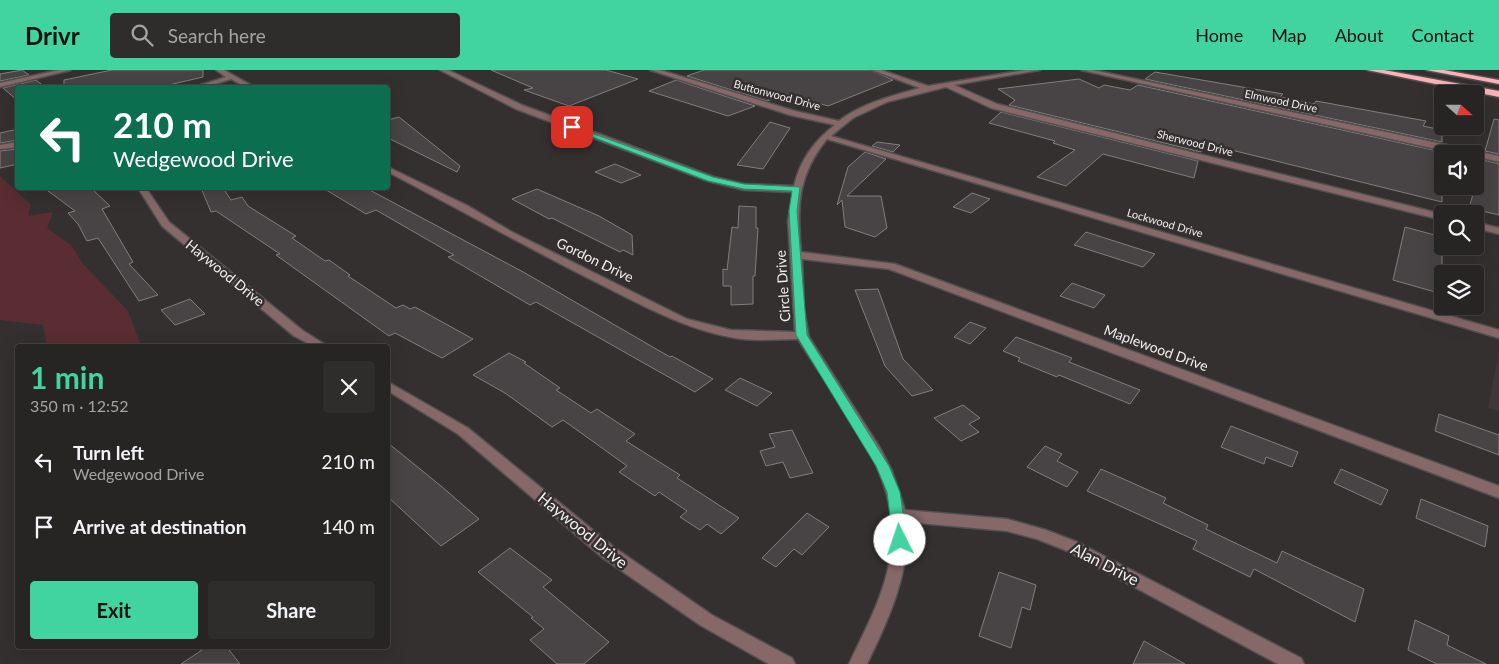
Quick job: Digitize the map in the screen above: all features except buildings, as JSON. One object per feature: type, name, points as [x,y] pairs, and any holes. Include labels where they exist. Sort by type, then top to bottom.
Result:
[{"type":"highway","points":[[1371,70],[1499,94]]},
{"type":"highway","points":[[1430,70],[1499,82]]},
{"type":"street","points":[[0,85],[68,70]]},
{"type":"street","points":[[219,70],[247,85]]},
{"type":"street","points":[[443,70],[519,107],[711,179],[744,187],[797,189]]},
{"type":"street","name":"Buttonwood Drive","points":[[653,70],[793,113],[838,123]]},
{"type":"street","points":[[875,70],[927,88]]},
{"type":"street","name":"Circle Drive","points":[[858,664],[896,571],[900,540],[898,515],[894,492],[883,466],[801,335],[793,211],[802,172],[824,136],[838,123],[875,103],[945,84],[1037,70]]},
{"type":"street","name":"Elmwood Drive","points":[[1084,70],[1434,145]]},
{"type":"street","points":[[204,85],[232,77]]},
{"type":"street","name":"Sherwood Drive","points":[[945,84],[994,106],[1434,215]]},
{"type":"street","name":"Lockwood Drive","points":[[824,136],[1499,334]]},
{"type":"street","points":[[0,148],[15,145]]},
{"type":"street","name":"Elmwood Drive","points":[[1484,156],[1499,159]]},
{"type":"street","name":"Gordon Drive","points":[[390,170],[465,208],[509,234],[683,321],[731,334],[758,336],[801,335]]},
{"type":"street","name":"Haywood Drive","points":[[143,190],[166,224],[298,333],[317,344]]},
{"type":"street","points":[[1484,227],[1499,231]]},
{"type":"street","name":"Maplewood Drive","points":[[796,255],[891,266],[1499,492]]},
{"type":"street","name":"Haywood Drive","points":[[390,387],[463,430],[609,553],[633,570],[706,620],[786,664]]},
{"type":"street","name":"Alan Drive","points":[[898,515],[1007,525],[1040,534],[1071,546],[1295,664]]},
{"type":"shaded area","points":[[0,176],[31,205],[28,216],[53,212],[47,228],[72,246],[83,264],[128,311],[140,344],[47,344],[43,325],[0,320]]},
{"type":"shaded area","points":[[1499,351],[1499,411],[1488,408]]},
{"type":"route","points":[[572,127],[727,184],[744,187],[797,189],[793,211],[801,335],[883,466],[894,492],[900,540]]}]
